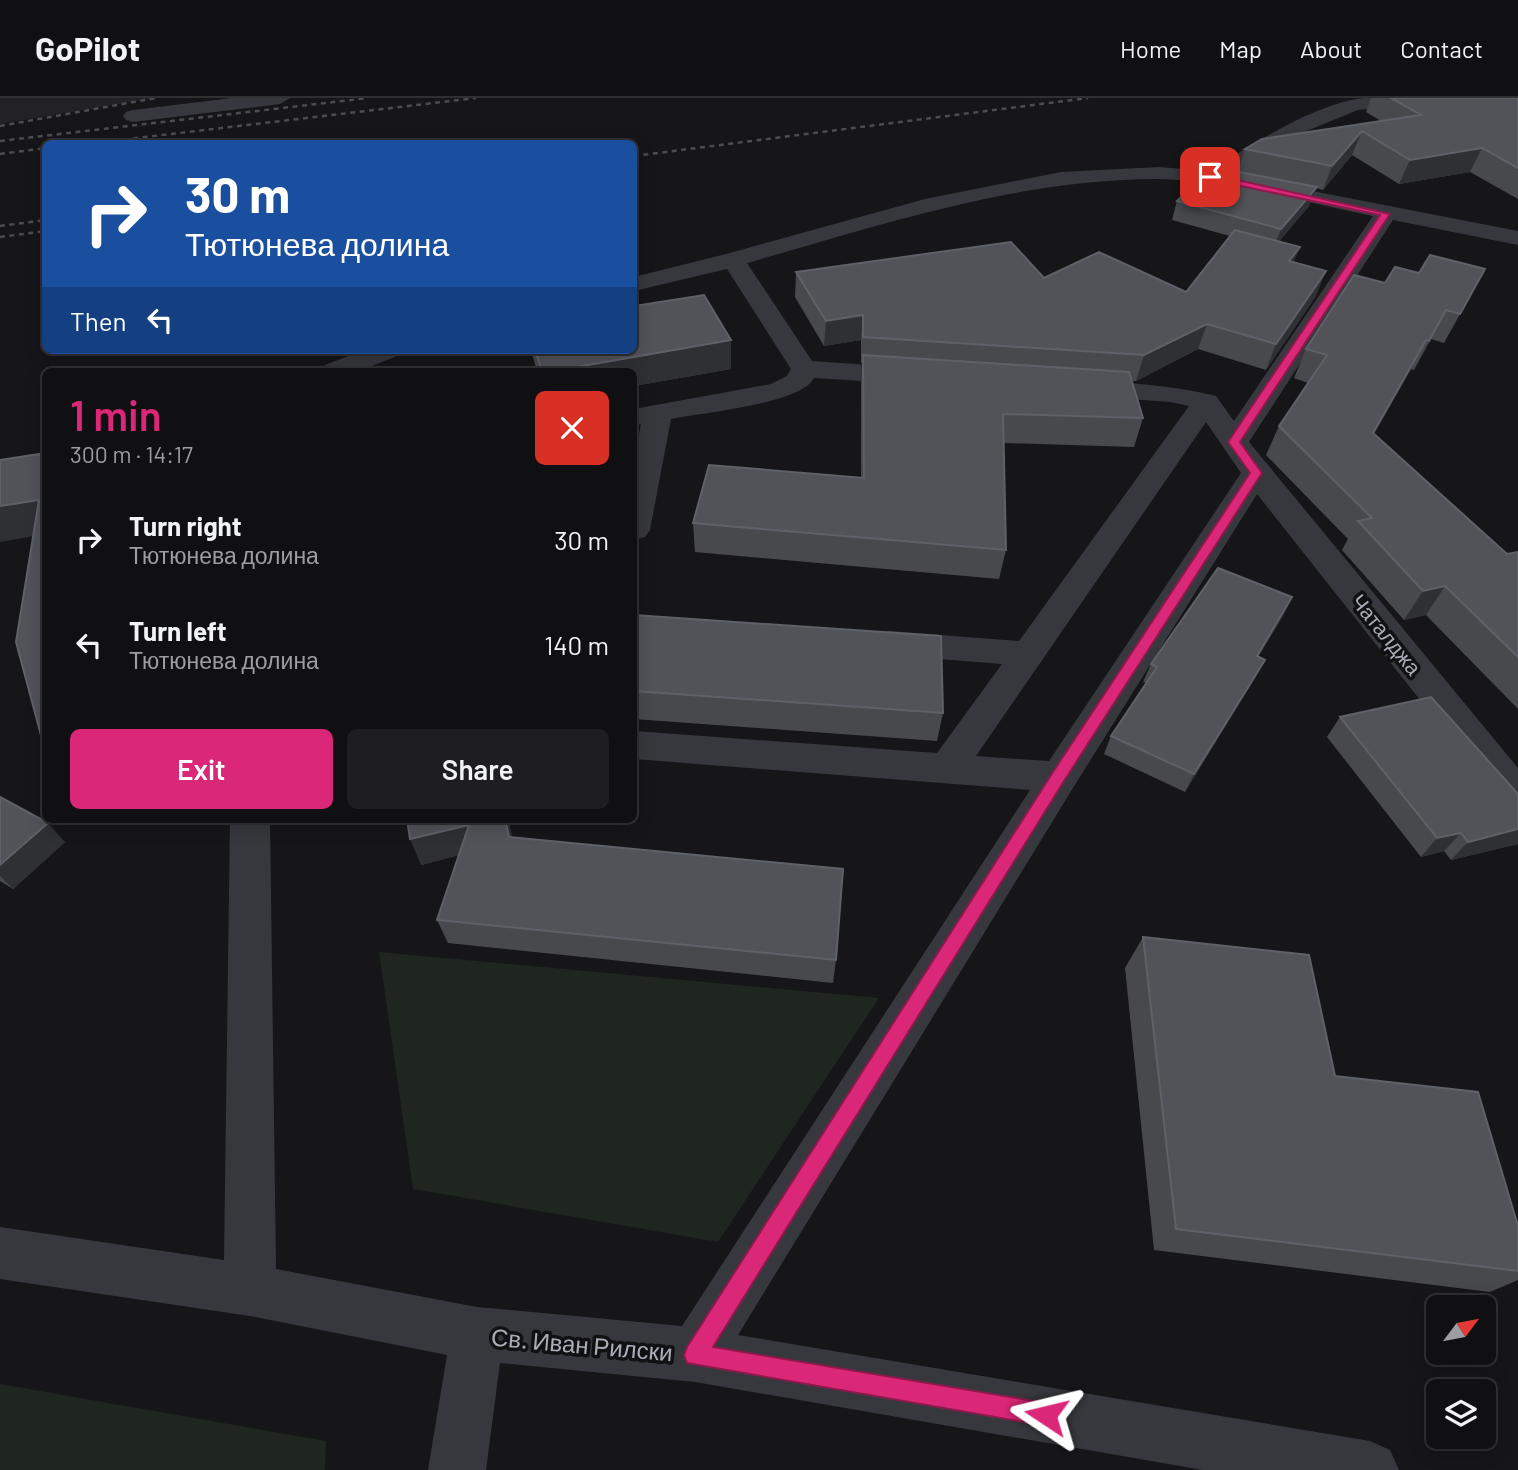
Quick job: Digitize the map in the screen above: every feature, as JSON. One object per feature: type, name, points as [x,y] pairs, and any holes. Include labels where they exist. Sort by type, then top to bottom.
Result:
[{"type":"street","points":[[133,116],[280,98]]},
{"type":"street","points":[[1210,177],[1290,131],[1354,105],[1407,98]]},
{"type":"street","points":[[637,283],[733,260],[925,206],[1061,178],[1159,173],[1210,177],[1385,214],[1518,238]]},
{"type":"street","points":[[695,1355],[1059,777],[1385,214]]},
{"type":"street","points":[[733,260],[804,369]]},
{"type":"street","points":[[342,368],[378,354]]},
{"type":"street","points":[[804,369],[940,378]]},
{"type":"street","points":[[637,501],[646,414],[779,391],[799,381],[804,369]]},
{"type":"street","points":[[946,770],[1206,402],[1171,394],[1062,386]]},
{"type":"street","name":"Чаталджа","points":[[1206,402],[1245,458],[1518,795]]},
{"type":"street","points":[[864,642],[1028,654]]},
{"type":"street","points":[[637,745],[1059,777]]},
{"type":"street","points":[[250,823],[250,1290]]},
{"type":"street","name":"Св. Иван Рилски","points":[[0,1253],[250,1290],[477,1334],[695,1355],[1370,1470]]},
{"type":"street","points":[[457,1470],[477,1334]]},
{"type":"shaded area","points":[[0,98],[155,98],[0,124]]},
{"type":"shaded area","points":[[379,952],[879,998],[718,1242],[413,1189]]},
{"type":"shaded area","points":[[0,1384],[326,1441],[325,1470],[0,1470]]},
{"type":"building","points":[[1391,98],[1518,98],[1518,168],[1482,148],[1410,160],[1362,131],[1332,166],[1245,149],[1262,139],[1421,115]]},
{"type":"building","points":[[1213,167],[1317,187],[1281,229],[1177,201]]},
{"type":"building","points":[[1235,230],[1300,247],[1289,261],[1326,271],[1276,344],[1207,324],[1144,355],[863,337],[863,315],[826,321],[796,272],[1011,242],[1044,278],[1099,252],[1186,292]]},
{"type":"building","points":[[1430,255],[1485,269],[1460,314],[1446,310],[1373,433],[1507,554],[1518,552],[1518,657],[1445,586],[1423,591],[1358,521],[1372,518],[1279,426],[1327,355],[1306,349],[1354,275],[1385,283],[1395,267],[1419,273]]},
{"type":"building","points":[[704,295],[731,340],[571,368],[541,368],[536,354],[637,354],[637,306]]},
{"type":"building","points":[[863,355],[1129,372],[1143,418],[1003,414],[1006,550],[693,523],[709,465],[864,478]]},
{"type":"building","points":[[42,454],[42,739],[16,642],[39,500],[0,506],[0,460]]},
{"type":"building","points":[[1218,568],[1292,597],[1257,656],[1265,660],[1194,774],[1111,736],[1157,667],[1151,664]]},
{"type":"building","points":[[637,615],[941,636],[943,713],[637,691]]},
{"type":"building","points":[[1431,697],[1518,794],[1518,829],[1468,842],[1461,833],[1437,838],[1340,717]]},
{"type":"building","points":[[0,797],[42,820],[42,823],[48,823],[0,865]]},
{"type":"building","points":[[408,823],[506,823],[509,837],[843,869],[836,960],[437,920],[469,825],[410,839]]},
{"type":"building","points":[[1143,937],[1309,955],[1335,1076],[1478,1092],[1518,1226],[1518,1271],[1176,1229]]},
{"type":"railway","points":[[0,126],[156,98]]},
{"type":"railway","points":[[0,141],[368,98]]},
{"type":"railway","points":[[120,140],[476,98]]},
{"type":"railway","points":[[637,156],[1088,98]]},
{"type":"railway","points":[[0,154],[42,149]]},
{"type":"railway","points":[[0,226],[42,221]]},
{"type":"railway","points":[[0,237],[42,232]]},
{"type":"route","points":[[1046,1415],[695,1355],[1059,777],[1256,473],[1234,442],[1385,214],[1210,177]]}]
